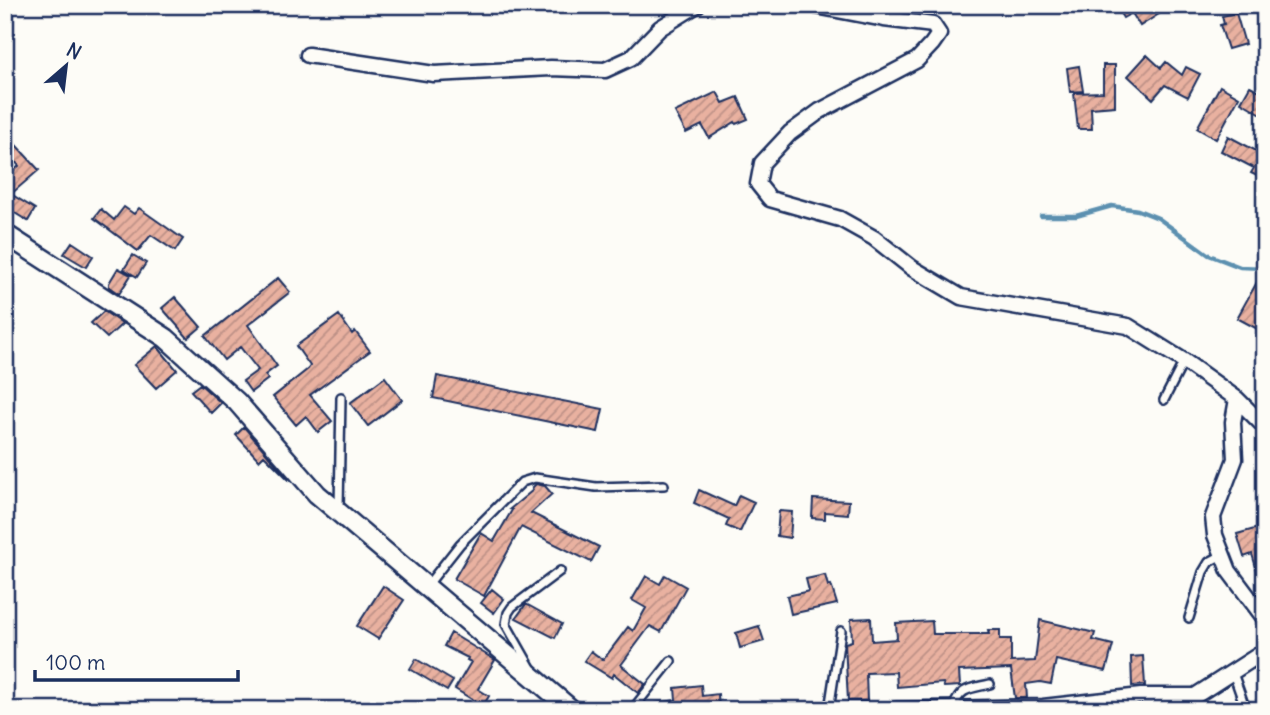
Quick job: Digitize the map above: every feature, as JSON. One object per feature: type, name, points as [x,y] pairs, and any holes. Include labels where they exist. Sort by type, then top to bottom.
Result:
[{"type":"street","points":[[308,55],[434,74],[551,68],[606,70],[631,58],[660,28],[697,5]]},
{"type":"street","points":[[811,5],[933,25],[939,34],[917,60],[820,111],[774,149],[762,163],[758,184],[771,199],[839,219],[874,238],[912,268],[961,297],[1128,327],[1184,361],[1237,399],[1265,427]]},
{"type":"street","points":[[5,234],[166,338],[237,402],[317,494],[567,708]]},
{"type":"street","points":[[1237,399],[1233,422],[1235,459],[1213,517],[1215,535],[1229,571],[1265,619]]},
{"type":"street","points":[[896,710],[1043,707],[1141,696],[1195,696],[1265,651]]},
{"type":"lane","points":[[1164,400],[1184,361]]},
{"type":"lane","points":[[339,513],[341,397]]},
{"type":"lane","points":[[426,587],[460,544],[522,481],[535,478],[596,487],[664,485]]},
{"type":"lane","points":[[1189,618],[1203,572],[1209,562],[1223,555]]},
{"type":"lane","points":[[537,680],[506,624],[508,614],[512,607],[559,571]]},
{"type":"lane","points":[[829,710],[841,631]]},
{"type":"lane","points":[[632,710],[671,661]]},
{"type":"lane","points":[[1233,673],[1246,710]]},
{"type":"lane","points":[[953,708],[959,694],[990,684]]},
{"type":"building","points":[[1115,5],[1157,5],[1162,12],[1140,26],[1132,13],[1123,18]]},
{"type":"building","points":[[1236,13],[1245,44],[1228,49],[1220,25],[1224,24],[1222,16]]},
{"type":"building","points":[[1147,55],[1161,68],[1166,62],[1182,75],[1186,67],[1200,74],[1188,97],[1165,85],[1153,99],[1128,76]]},
{"type":"building","points":[[1103,65],[1115,65],[1115,106],[1091,108],[1092,129],[1078,129],[1074,93],[1103,92]]},
{"type":"building","points":[[1079,66],[1083,91],[1070,92],[1067,68]]},
{"type":"building","points":[[1220,86],[1239,97],[1216,139],[1197,128]]},
{"type":"building","points":[[1250,86],[1262,92],[1261,95],[1265,97],[1265,116],[1241,102]]},
{"type":"building","points":[[717,92],[723,103],[738,97],[748,119],[736,124],[735,122],[709,138],[702,125],[686,133],[675,112]]},
{"type":"building","points":[[5,133],[39,170],[11,194],[35,209],[28,221],[5,207],[5,178],[19,166],[5,149]]},
{"type":"building","points":[[1228,136],[1262,154],[1265,149],[1265,180],[1251,173],[1254,168],[1221,151]]},
{"type":"building","points":[[124,207],[134,214],[139,208],[183,239],[175,251],[151,235],[138,251],[94,218],[101,209],[114,220]]},
{"type":"building","points":[[72,242],[93,256],[86,267],[64,254]]},
{"type":"building","points":[[133,255],[146,263],[137,277],[124,269]]},
{"type":"building","points":[[118,268],[131,275],[119,294],[109,287]]},
{"type":"building","points":[[278,278],[290,292],[248,325],[277,366],[265,375],[268,379],[251,392],[243,381],[258,370],[240,347],[224,360],[205,336]]},
{"type":"building","points":[[1257,282],[1265,286],[1265,297],[1259,307],[1265,310],[1265,333],[1237,318]]},
{"type":"building","points":[[175,297],[201,327],[188,338],[162,308]]},
{"type":"building","points":[[104,311],[122,324],[107,338],[91,323]]},
{"type":"building","points":[[339,315],[352,334],[355,331],[370,351],[310,395],[332,421],[318,432],[306,416],[296,425],[273,397],[310,366],[296,346]]},
{"type":"building","points":[[157,346],[177,370],[156,388],[134,365]]},
{"type":"building","points":[[437,376],[603,409],[598,432],[433,398]]},
{"type":"building","points":[[385,377],[402,400],[368,426],[350,403]]},
{"type":"building","points":[[200,384],[221,403],[211,413],[191,391]]},
{"type":"building","points":[[244,427],[288,479],[264,455],[259,460],[236,435]]},
{"type":"building","points":[[536,484],[545,486],[552,494],[531,513],[599,547],[591,562],[521,527],[484,596],[454,579],[481,533],[494,541],[512,510],[510,509],[533,490]]},
{"type":"building","points":[[699,490],[734,506],[739,495],[754,502],[740,532],[726,526],[729,519],[694,503]]},
{"type":"building","points":[[813,499],[849,501],[848,514],[825,512],[825,519],[812,518]]},
{"type":"building","points":[[779,511],[792,512],[790,538],[777,536]]},
{"type":"building","points":[[1265,526],[1265,586],[1262,587],[1252,554],[1244,557],[1237,534]]},
{"type":"building","points":[[665,575],[686,587],[661,632],[650,626],[621,665],[645,684],[638,693],[614,674],[612,678],[584,661],[591,651],[603,660],[628,627],[633,631],[646,608],[632,600],[646,576],[660,584]]},
{"type":"building","points":[[825,575],[837,604],[791,614],[787,596],[809,591],[806,579]]},
{"type":"building","points":[[383,586],[404,600],[378,639],[357,626]]},
{"type":"building","points":[[492,589],[504,599],[494,613],[481,603]]},
{"type":"building","points":[[526,604],[562,624],[555,638],[516,618]]},
{"type":"building","points":[[871,618],[872,641],[897,639],[896,623],[932,621],[933,634],[989,634],[988,630],[1000,630],[1000,639],[1011,639],[1011,662],[1035,661],[1040,620],[1095,633],[1093,640],[1113,645],[1106,671],[1056,660],[1051,684],[1026,684],[1027,698],[1015,698],[1011,669],[959,671],[960,686],[944,687],[943,683],[897,687],[896,672],[866,673],[867,701],[848,701],[845,643],[852,641],[851,619]]},
{"type":"building","points":[[759,626],[764,641],[740,648],[736,633]]},
{"type":"building","points":[[451,633],[495,660],[478,689],[489,696],[483,706],[455,689],[471,662],[444,646]]},
{"type":"building","points":[[1143,656],[1145,685],[1132,686],[1131,657]]},
{"type":"building","points":[[416,659],[453,681],[447,691],[410,669]]},
{"type":"building","points":[[701,685],[702,696],[718,694],[719,710],[656,710],[656,703],[676,700],[675,688]]},
{"type":"waterway","points":[[1041,216],[1076,216],[1112,206],[1138,210],[1158,218],[1209,255],[1240,267],[1265,268]]}]
